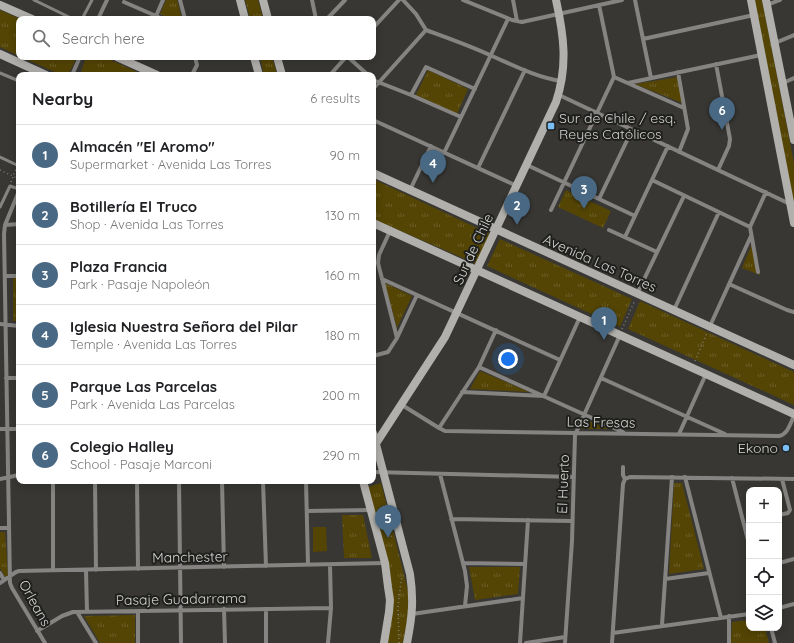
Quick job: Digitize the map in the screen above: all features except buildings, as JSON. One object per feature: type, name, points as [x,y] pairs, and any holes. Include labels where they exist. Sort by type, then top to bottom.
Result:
[{"type":"street","points":[[99,16],[107,0]]},
{"type":"street","points":[[124,2],[156,16],[163,0]]},
{"type":"street","points":[[180,0],[184,16]]},
{"type":"street","points":[[240,0],[243,16]]},
{"type":"street","points":[[263,0],[267,16]]},
{"type":"street","points":[[312,0],[315,16]]},
{"type":"street","points":[[330,16],[344,0]]},
{"type":"street","points":[[376,25],[399,0]]},
{"type":"street","points":[[403,0],[416,14],[426,30],[545,78],[562,81]]},
{"type":"street","points":[[463,0],[508,19],[517,21],[527,21],[622,0]]},
{"type":"street","points":[[513,0],[517,21]]},
{"type":"street","name":"Sur de Chile","points":[[376,443],[439,348],[478,270],[553,110],[564,70],[564,46],[556,0]]},
{"type":"street","points":[[635,0],[651,78]]},
{"type":"street","points":[[751,0],[794,223]]},
{"type":"street","points":[[780,0],[767,2],[794,140]]},
{"type":"street","points":[[0,4],[26,16]]},
{"type":"street","points":[[551,210],[614,76],[599,5]]},
{"type":"street","points":[[643,39],[754,15]]},
{"type":"street","points":[[444,153],[508,19]]},
{"type":"street","points":[[376,86],[426,30]]},
{"type":"street","points":[[775,43],[794,35]]},
{"type":"street","points":[[0,54],[39,72]]},
{"type":"street","points":[[628,83],[762,55]]},
{"type":"street","points":[[73,72],[79,60]]},
{"type":"street","points":[[124,60],[150,72]]},
{"type":"street","points":[[194,72],[197,65],[196,60]]},
{"type":"street","points":[[255,60],[258,72]]},
{"type":"street","points":[[279,60],[281,72]]},
{"type":"street","points":[[333,72],[344,60]]},
{"type":"street","points":[[350,60],[364,72]]},
{"type":"street","points":[[716,64],[730,139],[729,146],[718,170]]},
{"type":"street","points":[[411,94],[426,67],[474,89]]},
{"type":"street","points":[[478,168],[525,70]]},
{"type":"street","points":[[678,72],[688,131],[679,152]]},
{"type":"street","points":[[614,76],[684,108]]},
{"type":"street","points":[[783,83],[794,78]]},
{"type":"street","points":[[376,81],[411,94],[461,117]]},
{"type":"street","points":[[558,95],[790,204]]},
{"type":"street","points":[[376,121],[517,186]]},
{"type":"street","points":[[599,199],[632,130]]},
{"type":"street","points":[[410,190],[431,146]]},
{"type":"street","points":[[625,237],[668,146]]},
{"type":"street","points":[[527,166],[635,216]]},
{"type":"street","name":"Avenida Las Torres","points":[[376,174],[794,365]]},
{"type":"street","points":[[652,180],[750,226]]},
{"type":"street","points":[[758,272],[750,226],[766,192]]},
{"type":"street","points":[[637,294],[684,196]]},
{"type":"street","name":"Orleans","points":[[16,198],[5,225],[4,234],[10,583],[45,643]]},
{"type":"street","points":[[674,310],[719,212]]},
{"type":"street","points":[[5,225],[16,224]]},
{"type":"street","points":[[376,224],[794,415]]},
{"type":"street","points":[[390,230],[378,259],[397,338]]},
{"type":"street","points":[[609,230],[657,252]]},
{"type":"street","points":[[710,326],[751,236]]},
{"type":"street","points":[[4,276],[16,276]]},
{"type":"street","points":[[382,279],[560,360]]},
{"type":"street","points":[[730,284],[794,312]]},
{"type":"street","points":[[376,355],[388,352],[397,338],[417,294]]},
{"type":"street","points":[[544,396],[580,317]]},
{"type":"street","points":[[0,324],[16,326]]},
{"type":"street","points":[[439,428],[479,367],[496,330]]},
{"type":"street","name":"El Huerto","points":[[565,643],[576,432],[620,335]]},
{"type":"street","points":[[479,367],[625,433]]},
{"type":"street","points":[[679,434],[706,374]]},
{"type":"street","points":[[6,378],[16,378]]},
{"type":"street","points":[[600,378],[727,435]]},
{"type":"street","points":[[462,392],[544,396]]},
{"type":"street","name":"Las Fresas","points":[[402,405],[445,431],[781,436],[786,433],[794,415]]},
{"type":"street","points":[[0,429],[16,429]]},
{"type":"street","points":[[376,452],[410,574],[413,591],[412,614],[407,643]]},
{"type":"street","points":[[612,643],[614,633],[623,484],[625,479],[623,467]]},
{"type":"street","points":[[376,472],[574,477]]},
{"type":"street","points":[[440,474],[463,563],[466,586],[465,606]]},
{"type":"street","points":[[0,479],[16,476]]},
{"type":"street","points":[[625,479],[628,477],[794,479]]},
{"type":"street","points":[[662,625],[672,477]]},
{"type":"street","points":[[685,477],[721,618]]},
{"type":"street","points":[[732,478],[746,532]]},
{"type":"street","points":[[782,479],[790,510],[788,513],[782,514]]},
{"type":"street","points":[[53,484],[54,570]]},
{"type":"street","points":[[95,484],[96,570]]},
{"type":"street","points":[[137,484],[138,569]]},
{"type":"street","points":[[179,484],[181,643]]},
{"type":"street","points":[[222,484],[224,567]]},
{"type":"street","points":[[263,484],[266,566]]},
{"type":"street","points":[[306,484],[308,565]]},
{"type":"street","points":[[364,484],[385,563],[390,600],[384,643]]},
{"type":"street","points":[[307,510],[370,510]]},
{"type":"street","points":[[451,519],[572,521]]},
{"type":"street","points":[[520,643],[528,520]]},
{"type":"street","points":[[0,528],[9,528]]},
{"type":"street","points":[[783,562],[794,559]]},
{"type":"street","name":"Manchester","points":[[0,583],[19,571],[385,563]]},
{"type":"street","points":[[463,563],[525,564]]},
{"type":"street","points":[[328,643],[331,608],[330,565]]},
{"type":"street","points":[[86,570],[86,612]]},
{"type":"street","points":[[0,573],[4,580]]},
{"type":"street","points":[[665,579],[709,573]]},
{"type":"street","points":[[412,614],[523,598]]},
{"type":"street","points":[[782,607],[794,604]]},
{"type":"street","name":"Pasaje Guadarrama","points":[[37,631],[66,614],[77,612],[331,608]]},
{"type":"street","points":[[224,609],[225,643]]},
{"type":"street","points":[[266,609],[266,643]]},
{"type":"street","points":[[138,611],[138,643]]},
{"type":"street","points":[[77,612],[96,643]]},
{"type":"street","points":[[614,633],[746,614]]},
{"type":"street","points":[[729,616],[729,643]]},
{"type":"street","points":[[772,631],[775,643]]},
{"type":"street","points":[[526,643],[565,637]]},
{"type":"lane","points":[[34,0],[67,16]]},
{"type":"lane","points":[[84,16],[92,0]]},
{"type":"lane","points":[[0,72],[16,80]]},
{"type":"lane","points":[[0,157],[16,164]]},
{"type":"lane","points":[[0,207],[10,186],[16,189]]},
{"type":"path","points":[[0,170],[14,176]]},
{"type":"path","points":[[10,186],[16,172]]},
{"type":"path","points":[[620,335],[637,294]]},
{"type":"path","points":[[692,368],[710,326]]},
{"type":"path","points":[[384,504],[386,524],[392,538]]},
{"type":"path","points":[[398,643],[398,606],[402,572]]},
{"type":"green space","points":[[166,0],[177,0],[181,16],[164,16],[160,14]]},
{"type":"green space","points":[[245,0],[258,0],[262,16],[249,16]]},
{"type":"green space","points":[[754,0],[762,0],[794,163],[794,207]]},
{"type":"green space","points":[[0,10],[16,17],[16,55],[0,47]]},
{"type":"green space","points":[[28,60],[76,60],[70,72],[55,72]]},
{"type":"green space","points":[[85,60],[111,60],[137,72],[81,72]]},
{"type":"green space","points":[[261,60],[273,60],[276,72],[263,72]]},
{"type":"green space","points":[[428,70],[468,89],[457,114],[416,95]]},
{"type":"green space","points":[[678,77],[682,103],[635,84]]},
{"type":"green space","points":[[376,180],[490,234],[477,264],[376,220]]},
{"type":"green space","points":[[566,190],[611,211],[603,228],[558,207]]},
{"type":"green space","points":[[500,239],[632,299],[620,327],[487,266]]},
{"type":"green space","points":[[754,239],[760,275],[742,268]]},
{"type":"green space","points":[[13,278],[16,278],[16,321],[13,321]]},
{"type":"green space","points":[[385,283],[412,296],[397,328]]},
{"type":"green space","points":[[640,301],[794,372],[794,405],[628,329]]},
{"type":"green space","points":[[480,371],[529,392],[470,389]]},
{"type":"green space","points":[[585,420],[610,429],[581,429]]},
{"type":"green space","points":[[381,483],[409,595],[408,618],[403,643],[387,643],[393,611],[368,487]]},
{"type":"green space","points":[[674,483],[682,483],[704,569],[669,574]]},
{"type":"green space","points":[[342,515],[363,515],[372,558],[344,558]]},
{"type":"green space","points":[[313,527],[326,527],[327,551],[313,552]]},
{"type":"green space","points":[[0,532],[5,532],[8,576],[5,577],[0,568]]},
{"type":"green space","points":[[469,567],[520,567],[518,594],[475,600]]},
{"type":"green space","points":[[135,615],[135,643],[100,643],[84,616]]},
{"type":"green space","points":[[746,620],[746,631],[766,631],[769,643],[731,643],[732,622]]},
{"type":"place","name":"Sur de Chile / esq. Reyes Católicos","points":[[551,126]]},
{"type":"place","name":"Colegio Halley","points":[[722,130]]},
{"type":"place","name":"Iglesia Nuestra Señora del Pilar","points":[[433,183]]},
{"type":"place","name":"Plaza Francia","points":[[584,209]]},
{"type":"place","name":"Botillería El Truco","points":[[517,225]]},
{"type":"place","name":"Almacén \"El Aromo\"","points":[[604,340]]},
{"type":"place","name":"Ekono","points":[[786,448]]},
{"type":"place","name":"Parque Las Parcelas","points":[[388,538]]}]
